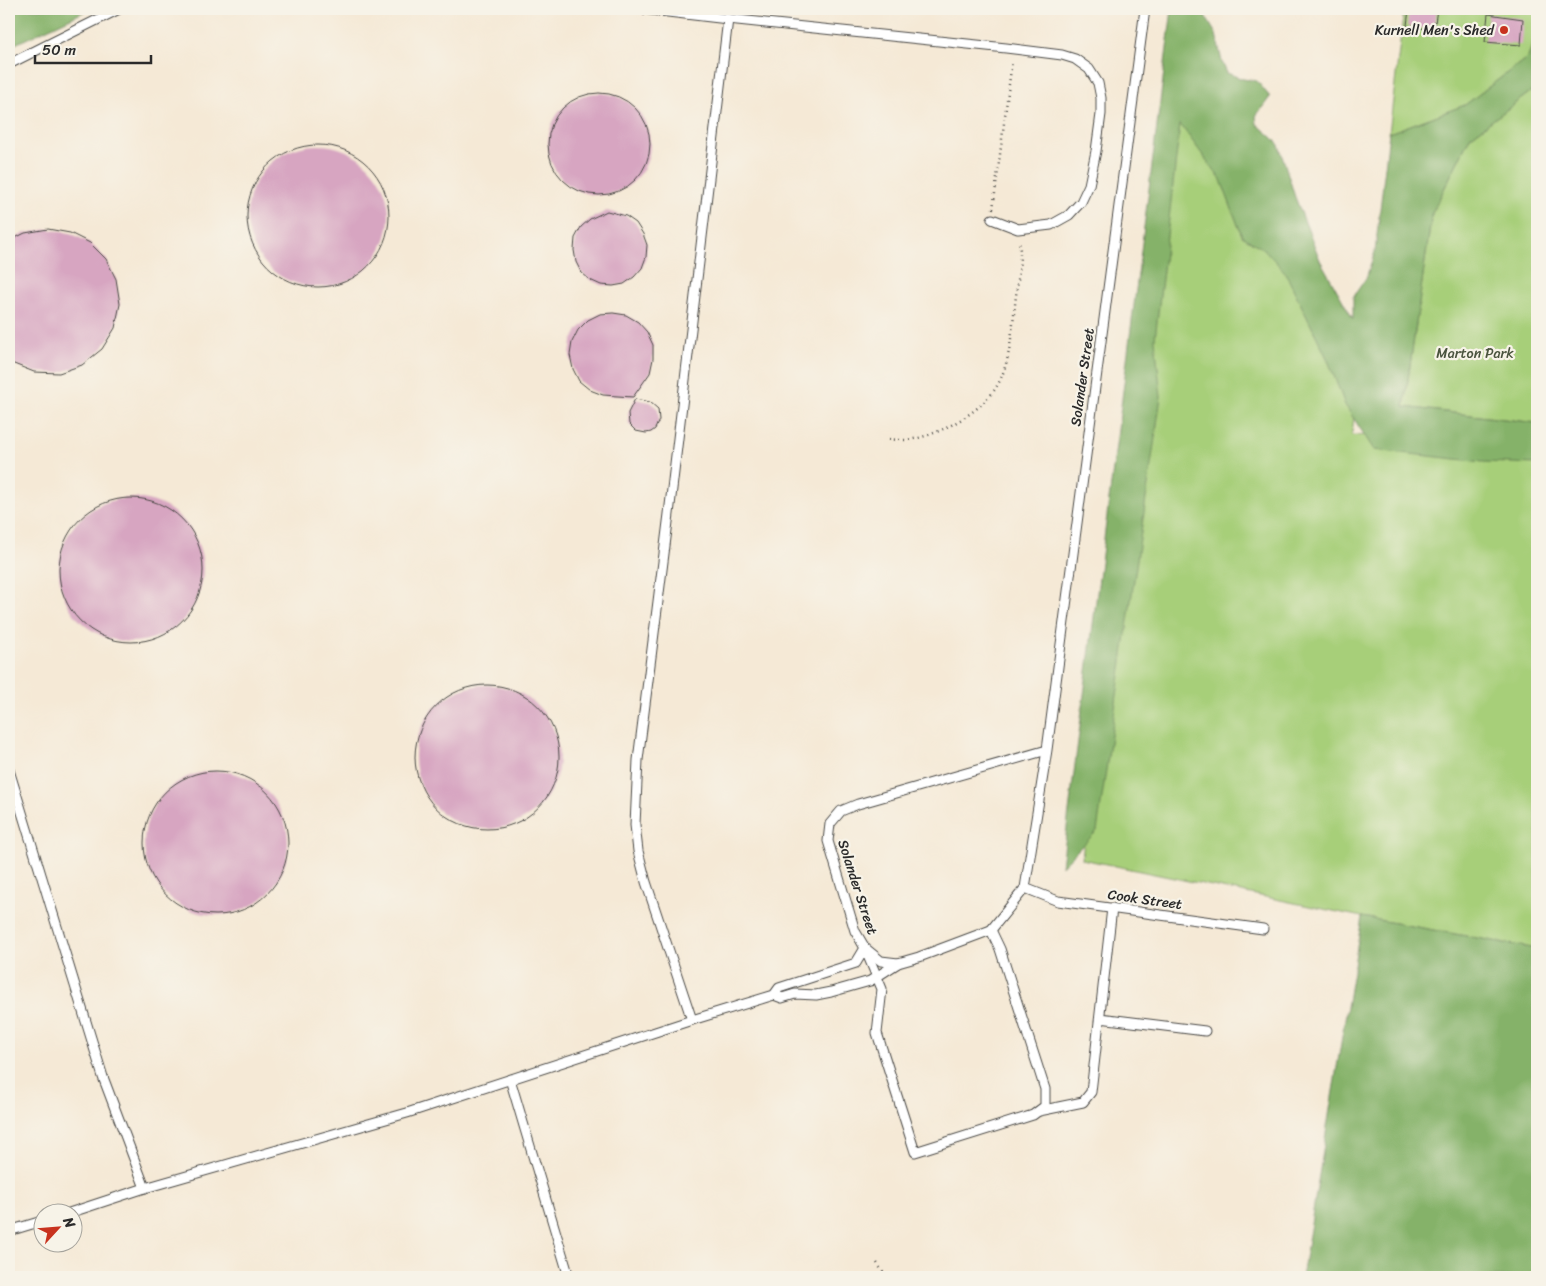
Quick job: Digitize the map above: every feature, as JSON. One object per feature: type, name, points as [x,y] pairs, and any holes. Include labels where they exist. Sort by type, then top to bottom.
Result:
[{"type":"lane","points":[[9,64],[119,9]]},
{"type":"lane","points":[[642,9],[1006,48],[1062,55],[1076,59],[1089,69],[1098,83],[1101,98],[1101,114],[1096,151],[1089,185],[1081,202],[1069,215],[1051,225],[1018,229],[992,220]]},
{"type":"lane","name":"Solander Street","points":[[992,930],[1025,888],[1047,750],[1145,9]]},
{"type":"lane","points":[[692,1020],[646,882],[638,852],[635,825],[636,791],[638,760],[728,19]]},
{"type":"lane","name":"Solander Street","points":[[898,963],[881,961],[864,948],[855,931],[828,841],[830,824],[841,811],[858,804],[1047,750]]},
{"type":"lane","points":[[9,770],[103,1077],[145,1188]]},
{"type":"lane","name":"Cook Street","points":[[1025,888],[1058,901],[1263,929]]},
{"type":"lane","points":[[1039,1111],[1083,1102],[1091,1092],[1112,908]]},
{"type":"lane","points":[[774,994],[782,998],[794,994],[816,995],[870,981],[877,976],[898,963],[992,930],[1012,983],[1045,1090],[1045,1106],[1033,1115],[915,1152],[877,1033],[882,989],[877,976],[864,948]]},
{"type":"lane","points":[[82,1209],[145,1188],[407,1113],[774,994],[779,988],[856,964],[864,948]]},
{"type":"lane","points":[[1100,1018],[1205,1031]]},
{"type":"lane","points":[[510,1079],[569,1277]]},
{"type":"lane","points":[[9,1232],[32,1224]]},
{"type":"path","points":[[992,220],[1012,58],[1006,48]]},
{"type":"path","points":[[889,440],[908,440],[926,436],[953,424],[973,412],[998,386],[1006,367],[1013,326],[1021,252],[1018,229]]},
{"type":"path","points":[[877,1263],[886,1277]]},
{"type":"green space","points":[[9,9],[90,9],[9,47]]},
{"type":"green space","points":[[1172,9],[1208,9],[1204,14],[1216,34],[1222,62],[1227,73],[1243,79],[1257,81],[1270,97],[1256,116],[1257,124],[1279,145],[1295,197],[1320,260],[1353,319],[1353,297],[1366,278],[1375,252],[1389,133],[1465,105],[1528,57],[1537,32],[1537,87],[1470,137],[1432,213],[1404,407],[1537,423],[1537,464],[1483,462],[1374,450],[1345,405],[1328,360],[1285,272],[1265,250],[1242,236],[1221,180],[1180,124],[1155,339],[1161,397],[1097,831],[1062,866]]},
{"type":"green space","points":[[1404,9],[1537,9],[1537,32],[1528,57],[1465,105],[1389,133]]},
{"type":"green space","points":[[1170,45],[1361,351],[1352,435],[1537,442],[1537,949],[1362,917],[1082,859]]},
{"type":"green space","name":"Marton Park","points":[[1537,87],[1537,423],[1404,407],[1432,213],[1470,137]]},
{"type":"green space","points":[[1362,917],[1537,949],[1537,1277],[1302,1277]]},
{"type":"building","points":[[1409,9],[1437,9],[1434,30],[1407,26]]},
{"type":"building","name":"Kurnell Men's Shed","points":[[1488,14],[1523,19],[1521,45],[1485,42]]},
{"type":"building","points":[[599,93],[618,97],[635,108],[646,125],[650,144],[646,163],[635,180],[618,191],[599,195],[580,191],[563,180],[552,163],[548,144],[552,125],[563,108],[580,97]]},
{"type":"building","points":[[318,145],[332,146],[345,150],[358,157],[368,166],[377,176],[384,189],[388,202],[388,230],[384,243],[377,256],[368,266],[358,275],[345,282],[332,286],[318,287],[304,286],[291,282],[278,275],[268,266],[259,256],[252,243],[248,230],[247,216],[248,202],[252,189],[259,176],[268,166],[278,157],[291,150],[304,146]]},
{"type":"building","points":[[607,211],[626,216],[636,223],[647,245],[646,257],[642,268],[624,284],[613,286],[601,285],[590,280],[581,272],[576,262],[574,250],[575,238],[581,227],[590,219]]},
{"type":"building","points":[[48,229],[70,233],[90,243],[106,259],[116,279],[120,304],[115,328],[102,349],[82,365],[59,373],[34,372],[9,362],[9,241],[25,233]]},
{"type":"building","points":[[600,314],[626,315],[638,322],[647,332],[653,345],[650,373],[633,397],[603,395],[590,390],[579,381],[573,369],[570,355],[572,342],[578,330],[588,320]]},
{"type":"building","points":[[635,399],[650,402],[658,409],[659,420],[655,429],[651,432],[636,431],[629,424],[628,413]]},
{"type":"building","points":[[131,498],[159,503],[182,519],[198,542],[203,570],[198,598],[182,621],[159,637],[131,642],[103,637],[80,621],[64,598],[59,570],[64,542],[80,519],[103,503]]},
{"type":"building","points":[[487,685],[501,686],[515,691],[527,697],[538,706],[547,717],[553,729],[558,743],[558,771],[553,785],[547,797],[538,808],[527,817],[515,823],[501,828],[487,829],[473,828],[459,823],[447,817],[436,808],[427,797],[421,785],[416,771],[415,757],[416,743],[421,729],[427,717],[436,706],[447,697],[459,691],[473,686]]},
{"type":"building","points":[[216,771],[243,777],[256,783],[267,792],[276,803],[282,816],[288,843],[282,870],[276,883],[267,894],[256,903],[243,909],[216,915],[189,909],[176,903],[165,894],[156,883],[150,870],[144,843],[150,816],[156,803],[165,792],[176,783],[189,777]]},
{"type":"place","name":"Kurnell Men's Shed","points":[[1504,30]]}]
